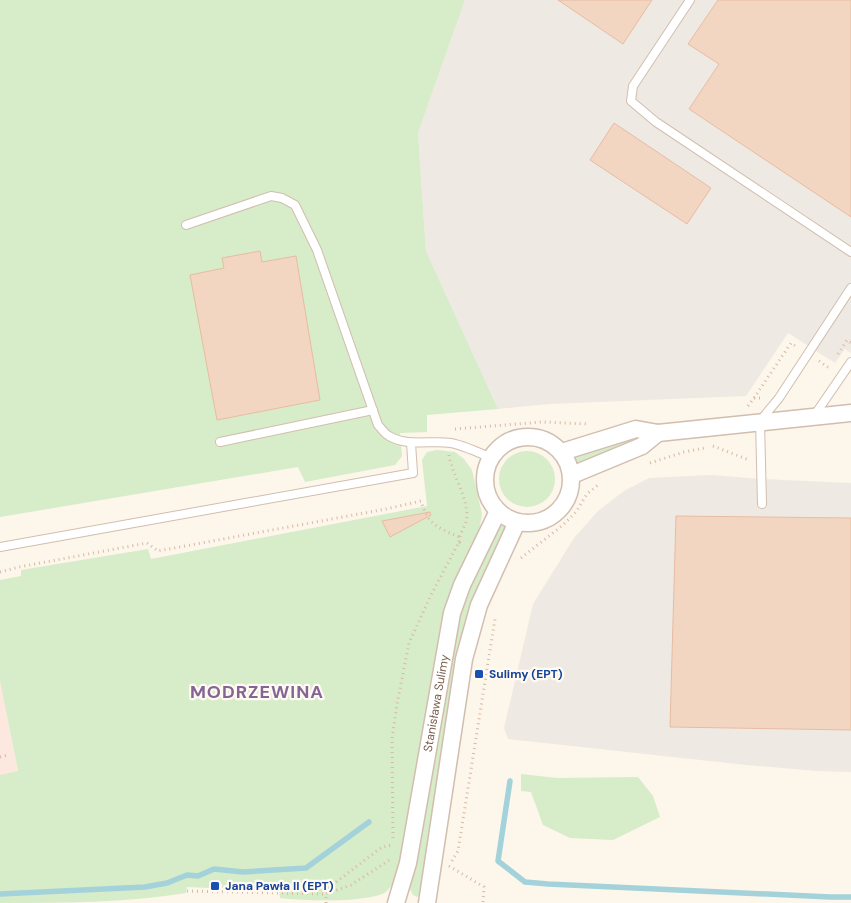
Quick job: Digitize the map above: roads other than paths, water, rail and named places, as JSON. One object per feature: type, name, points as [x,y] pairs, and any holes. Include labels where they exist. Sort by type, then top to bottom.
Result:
[{"type":"street","points":[[562,452],[636,429],[658,433],[760,421],[851,414]]},
{"type":"street","points":[[572,475],[642,446],[658,433]]},
{"type":"street","points":[[533,437],[548,442],[562,452],[572,475],[571,489],[566,502],[557,513],[545,521],[531,524],[517,522],[507,518],[498,511],[489,500],[485,486],[486,472],[491,458],[502,446],[517,438],[533,437]]},
{"type":"street","name":"Stanisława Sulimy","points":[[396,903],[408,863],[452,613],[462,584],[498,511]]},
{"type":"street","name":"Stanisława Sulimy","points":[[427,903],[464,658],[479,605],[517,522]]},
{"type":"lane","points":[[690,0],[633,86],[631,101],[656,122],[851,252]]},
{"type":"lane","points":[[186,225],[271,196],[282,198],[295,205],[317,250],[378,425],[388,436],[411,443],[450,443],[469,448],[491,458]]},
{"type":"lane","points":[[762,504],[760,421],[780,398],[851,288]]},
{"type":"lane","points":[[813,418],[851,362]]},
{"type":"lane","points":[[220,442],[373,410]]},
{"type":"lane","points":[[0,547],[413,473],[411,443]]},
{"type":"waterway","points":[[510,781],[498,861],[525,882],[851,897]]},
{"type":"waterway","points":[[0,894],[145,887],[167,883],[187,875],[198,876],[214,869],[243,872],[306,868],[369,822]]},
{"type":"place","name":"Sulimy (EPT)","points":[[479,674]]},
{"type":"place","name":"Jana Pawła II (EPT)","points":[[215,886]]},
{"type":"district","name":"MODRZEWINA","points":[[257,692]]}]
